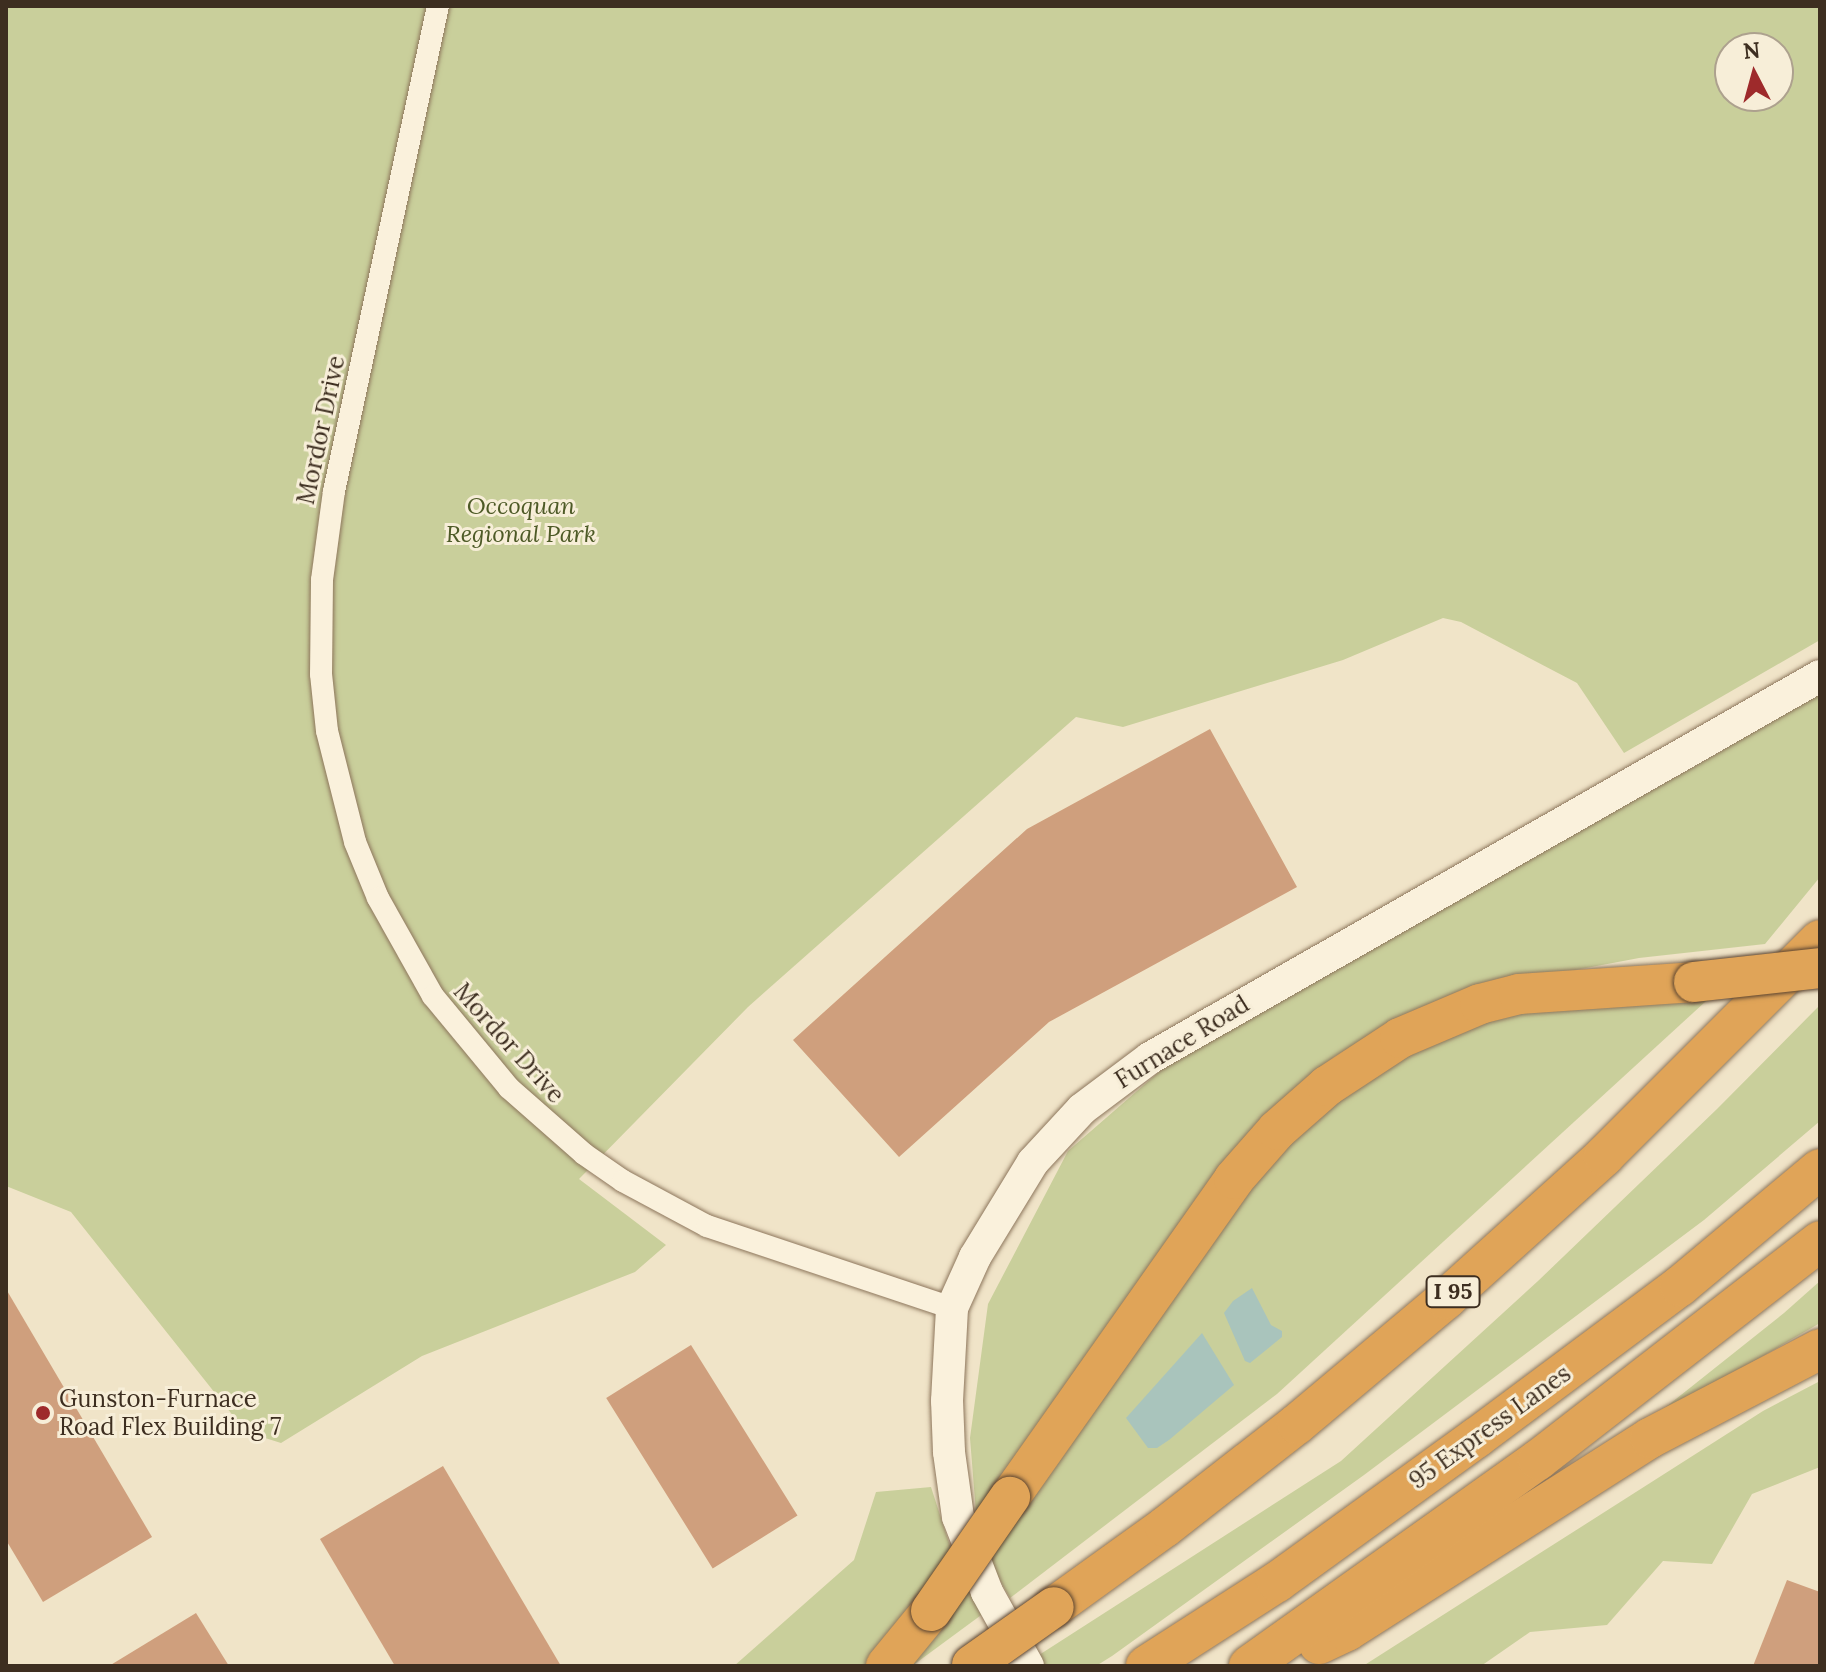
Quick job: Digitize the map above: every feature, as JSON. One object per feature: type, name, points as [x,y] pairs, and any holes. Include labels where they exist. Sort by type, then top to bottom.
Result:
[{"type":"highway","name":"I 95","points":[[971,1665],[1165,1527],[1297,1424],[1446,1299],[1626,1134],[1820,940]]},
{"type":"highway","points":[[886,1666],[931,1611],[1234,1179],[1277,1130],[1327,1086],[1400,1038],[1480,1004],[1519,994],[1694,982],[1820,968]]},
{"type":"highway","name":"95 Express Lanes","points":[[1146,1666],[1277,1582],[1476,1438],[1680,1286],[1820,1169]]},
{"type":"highway","points":[[1249,1666],[1538,1460],[1820,1241]]},
{"type":"highway","points":[[1272,1666],[1347,1631],[1650,1438],[1820,1349]]},
{"type":"main road","name":"Furnace Road","points":[[1028,1666],[987,1592],[958,1517],[948,1443],[952,1308],[975,1257],[1026,1172],[1057,1134],[1109,1087],[1208,1024],[1820,676]]},
{"type":"street","name":"Mordor Drive","points":[[438,6],[334,491],[324,555],[321,674],[327,731],[355,842],[378,898],[433,996],[509,1088],[584,1154],[623,1181],[707,1226],[952,1308]]},
{"type":"green space","name":"Occoquan Regional Park","points":[[6,6],[1820,6],[1820,640],[1624,753],[1577,683],[1461,622],[1443,618],[1343,660],[1123,727],[1076,717],[748,1007],[579,1179],[666,1245],[635,1272],[422,1356],[281,1443],[246,1432],[71,1212],[6,1186]]},
{"type":"green space","points":[[1820,687],[1820,877],[1765,944],[1639,958],[1485,987],[1399,1018],[1334,1057],[1248,1133],[976,1513],[970,1438],[988,1304],[1068,1151],[1175,1058],[1720,752]]},
{"type":"green space","points":[[1717,991],[1277,1394],[1010,1598],[989,1561],[1224,1223],[1281,1152],[1335,1103],[1397,1057],[1493,1016]]},
{"type":"green space","points":[[1820,1005],[1820,1121],[1704,1220],[1364,1475],[1112,1656],[1096,1666],[1043,1666],[1039,1655],[1341,1461],[1538,1281]]},
{"type":"green space","points":[[1820,1281],[1820,1323],[1642,1426],[1784,1313]]},
{"type":"green space","points":[[1820,1381],[1820,1467],[1752,1494],[1712,1564],[1663,1561],[1607,1625],[1530,1632],[1481,1666],[1363,1666],[1763,1411]]},
{"type":"green space","points":[[931,1487],[952,1552],[880,1653],[866,1666],[734,1666],[854,1560],[876,1492]]},
{"type":"green space","points":[[966,1587],[984,1613],[912,1666]]},
{"type":"water","points":[[1252,1288],[1271,1325],[1282,1331],[1282,1337],[1250,1363],[1245,1361],[1224,1313],[1233,1301]]},
{"type":"water","points":[[1202,1333],[1234,1385],[1169,1440],[1157,1448],[1148,1448],[1126,1418]]},
{"type":"building","points":[[1210,729],[1297,887],[1049,1022],[899,1157],[793,1040],[1027,829]]},
{"type":"building","name":"Gunston-Furnace Road Flex Building 7","points":[[6,1289],[152,1537],[43,1602],[6,1540]]},
{"type":"building","points":[[691,1345],[798,1515],[713,1568],[606,1398]]},
{"type":"building","points":[[443,1466],[561,1666],[395,1666],[320,1539]]},
{"type":"building","points":[[1787,1580],[1820,1592],[1820,1666],[1753,1666]]},
{"type":"building","points":[[196,1613],[229,1666],[109,1666]]},
{"type":"place","name":"Gunston-Furnace Road Flex Building 7","points":[[43,1413]]}]
